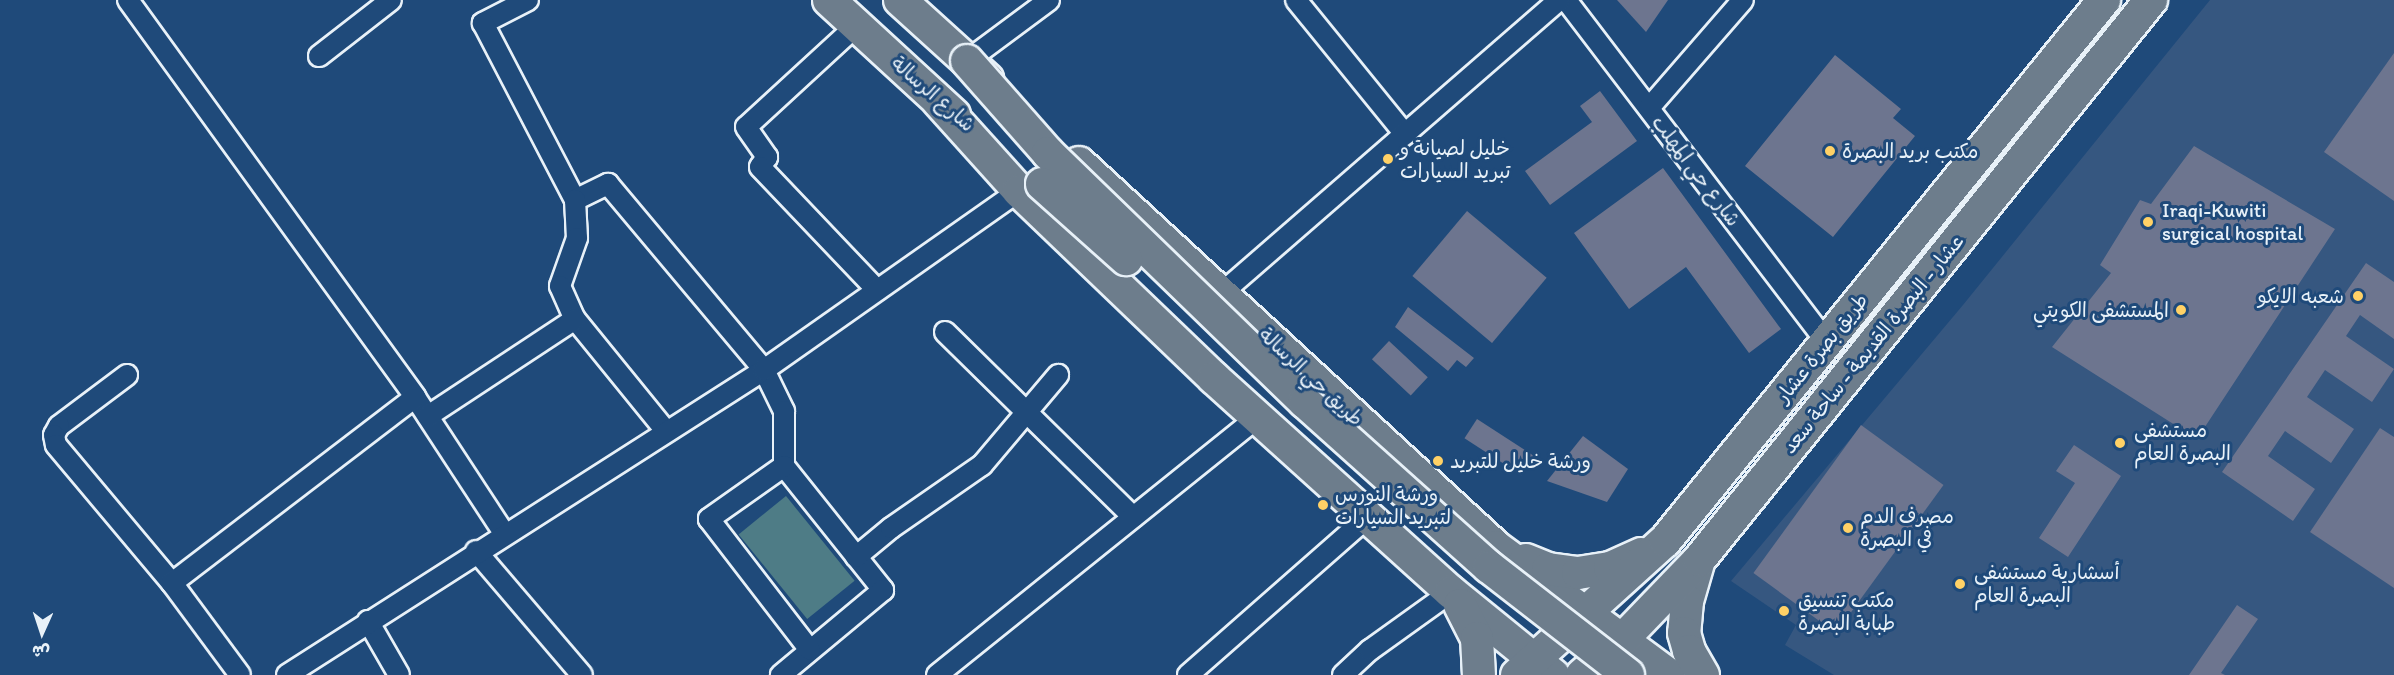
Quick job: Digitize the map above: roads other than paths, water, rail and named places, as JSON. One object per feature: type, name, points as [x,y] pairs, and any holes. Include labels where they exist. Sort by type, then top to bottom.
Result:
[{"type":"main road","name":"شارع الرسالة","points":[[829,0],[1030,187]]},
{"type":"main road","name":"طريق حي الرسالة","points":[[900,0],[1222,293],[1496,547],[1584,615],[1669,675]]},
{"type":"main road","name":"طريق بصرة عشار","points":[[1535,670],[1584,615],[1666,540],[2104,0]]},
{"type":"main road","name":"عشار - البصرة القديمة - ساحة سعد","points":[[1582,675],[1622,641],[1699,560],[2151,0]]},
{"type":"main road","name":"طريق حي الرسالة","points":[[967,61],[1048,153],[1305,402],[1489,567],[1628,675]]},
{"type":"main road","name":"طريق حي الرسالة","points":[[1030,187],[1449,558],[1594,675]]},
{"type":"main road","points":[[1030,187],[1258,417],[1535,670]]},
{"type":"main road","points":[[1496,547],[1548,569],[1578,573],[1610,568],[1666,540]]},
{"type":"main road","points":[[1699,560],[1687,601],[1684,633],[1689,651],[1703,675]]},
{"type":"main road","points":[[1451,592],[1474,627],[1480,651],[1479,675]]},
{"type":"street","points":[[128,0],[416,397],[504,533]]},
{"type":"street","points":[[319,56],[391,0]]},
{"type":"street","points":[[528,0],[483,23],[575,200],[578,238],[560,286],[574,319],[666,431]]},
{"type":"street","points":[[967,61],[1049,0]]},
{"type":"street","points":[[1296,0],[1405,134]]},
{"type":"street","points":[[1222,293],[1559,0]]},
{"type":"street","name":"شارع حي المهلب","points":[[1566,0],[1827,342]]},
{"type":"street","points":[[1649,108],[1743,0]]},
{"type":"street","points":[[856,26],[746,127],[767,157],[760,167],[877,290]]},
{"type":"street","points":[[575,200],[608,184],[764,370],[784,411],[784,466],[883,590],[781,675]]},
{"type":"street","points":[[287,675],[504,533],[764,370],[877,290],[1030,187]]},
{"type":"street","points":[[428,416],[574,319]]},
{"type":"street","points":[[945,332],[1133,517]]},
{"type":"street","points":[[127,375],[59,426],[54,435],[56,445],[172,583],[240,675]]},
{"type":"street","points":[[856,557],[891,528],[982,465],[1058,375]]},
{"type":"street","points":[[172,583],[416,397]]},
{"type":"street","points":[[937,675],[1258,417]]},
{"type":"street","points":[[784,466],[710,519],[810,650]]},
{"type":"street","points":[[1188,675],[1368,517]]},
{"type":"street","points":[[476,551],[582,675]]},
{"type":"street","points":[[1343,675],[1370,650],[1451,592]]},
{"type":"street","points":[[369,621],[399,675]]},
{"type":"place","name":"مكتب بريد البصرة","points":[[1830,151]]},
{"type":"place","name":"خليل لصيانة و تبريد السيارات","points":[[1388,159]]},
{"type":"place","name":"Iraqi-Kuwiti surgical hospital","points":[[2148,222]]},
{"type":"place","name":"شعبه الايكو","points":[[2358,296]]},
{"type":"place","name":"المستشفى الكويتي","points":[[2181,310]]},
{"type":"place","name":"مستشفى البصرة العام","points":[[2120,443]]},
{"type":"place","name":"ورشة خليل للتبريد","points":[[1438,461]]},
{"type":"place","name":"ورشة النورس لتبريد السيارات","points":[[1323,505]]},
{"type":"place","name":"مصرف الدم في البصرة","points":[[1848,528]]},
{"type":"place","name":"أسشارية مستشفى البصرة العام","points":[[1960,584]]},
{"type":"place","name":"مكتب تنسيق طبابة البصرة","points":[[1784,611]]}]
